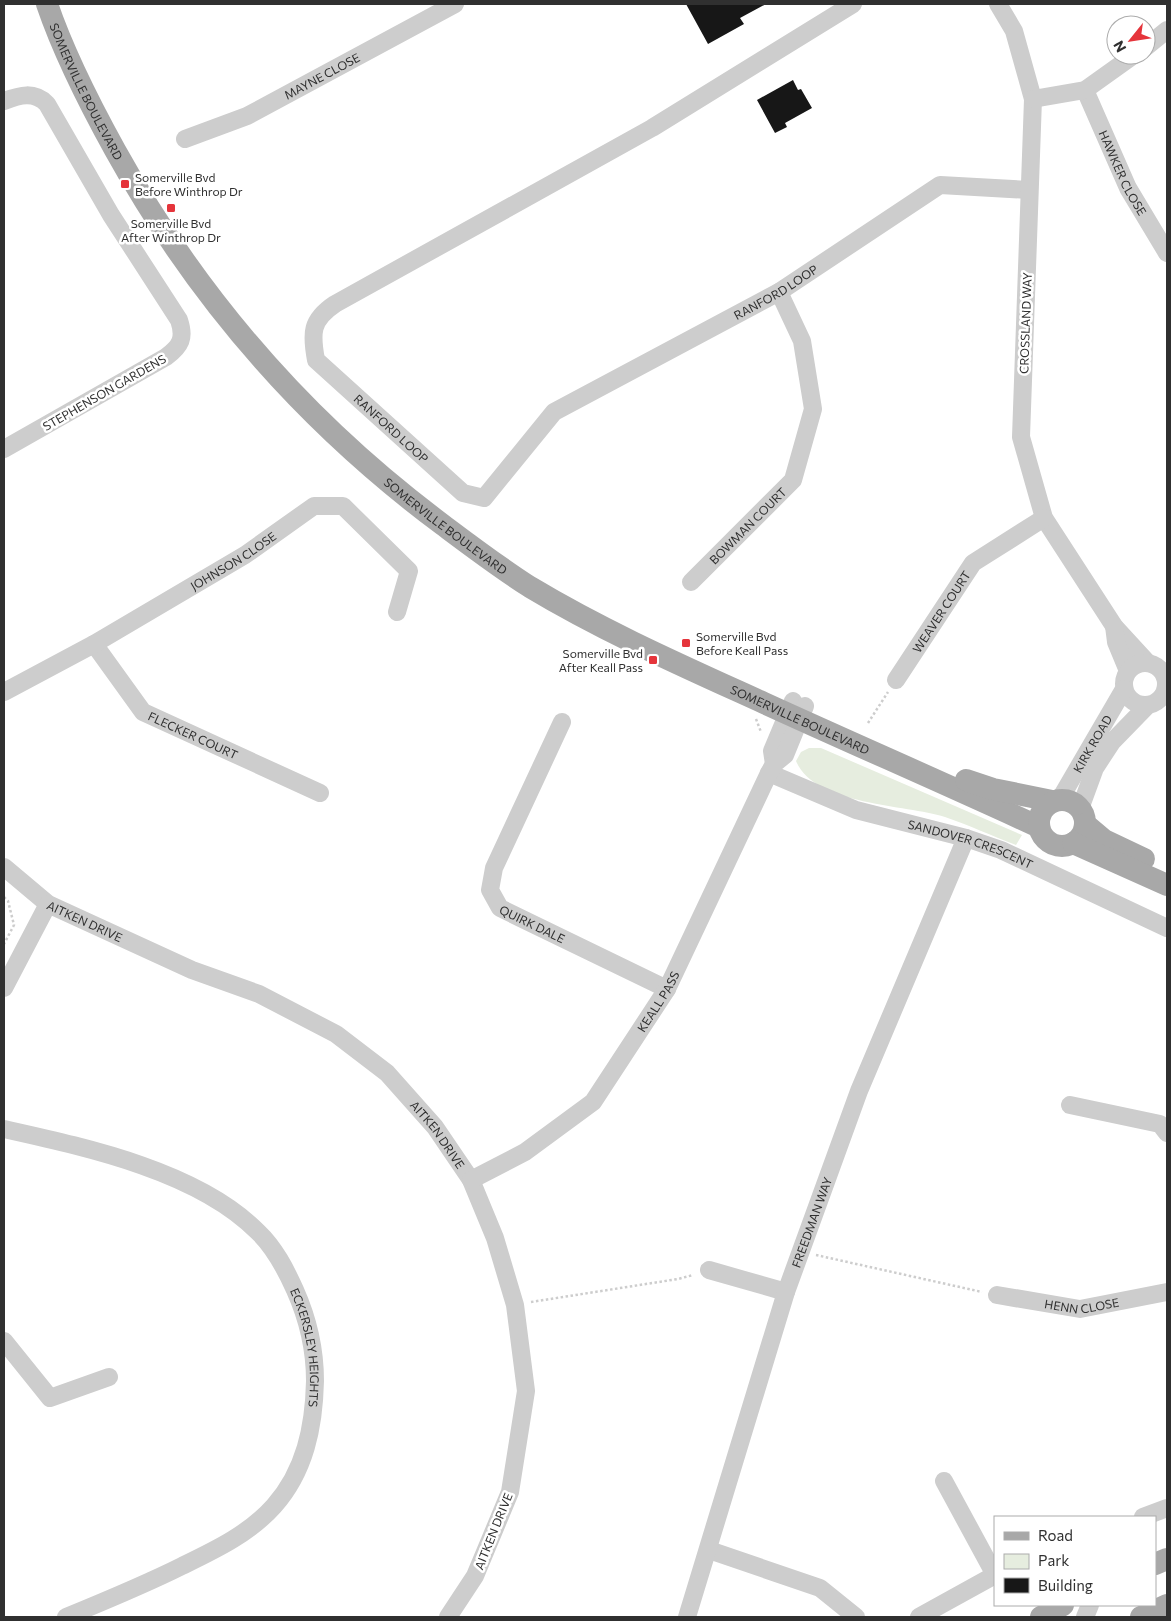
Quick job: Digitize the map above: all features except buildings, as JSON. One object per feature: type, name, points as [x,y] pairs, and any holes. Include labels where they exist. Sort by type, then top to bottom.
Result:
[{"type":"main road","name":"SOMERVILLE BOULEVARD","points":[[47,4],[98,121],[162,228],[231,324],[311,413],[390,485],[478,552],[528,585],[585,618],[656,654],[962,778],[993,789],[1056,800]]},
{"type":"main road","name":"SOMERVILLE BOULEVARD","points":[[60,4],[105,106],[138,166],[179,232],[221,291],[258,336],[331,416],[421,495],[527,569],[624,623],[796,710],[1039,827]]},
{"type":"main road","points":[[1083,816],[1083,832],[1073,843],[1066,845],[1052,844],[1046,839],[1039,827],[1041,812],[1056,800],[1068,800],[1083,816],[1104,840],[1167,870]]},
{"type":"main road","points":[[1073,843],[1167,885]]},
{"type":"main road","points":[[1141,1617],[1167,1605]]},
{"type":"main road","points":[[1155,1617],[1167,1605]]},
{"type":"main road","points":[[1040,1617],[1061,1606]]},
{"type":"street","name":"MAYNE CLOSE","points":[[185,139],[246,116],[455,4]]},
{"type":"street","name":"RANFORD LOOP","points":[[853,4],[652,128],[321,313],[312,337],[316,360],[462,493],[484,498],[554,412],[780,292],[940,185],[1030,190]]},
{"type":"street","name":"CROSSLAND WAY","points":[[998,4],[1014,31],[1033,98],[1021,437],[1044,518],[1114,626],[1159,668]]},
{"type":"street","points":[[1156,39],[1167,30]]},
{"type":"street","points":[[1033,98],[1085,90],[1120,65]]},
{"type":"street","name":"HAWKER CLOSE","points":[[1085,90],[1128,188],[1167,253]]},
{"type":"street","name":"STEPHENSON GARDENS","points":[[4,101],[21,95],[34,95],[47,104],[111,214],[179,320],[183,332],[177,349],[166,357],[4,449]]},
{"type":"street","name":"BOWMAN COURT","points":[[691,582],[793,480],[813,409],[802,341],[780,292]]},
{"type":"street","name":"JOHNSON CLOSE","points":[[4,692],[94,644],[245,555],[314,506],[343,506],[409,571],[397,612]]},
{"type":"street","name":"WEAVER COURT","points":[[896,680],[973,563],[1044,518]]},
{"type":"street","name":"CROSSLAND WAY","points":[[1114,626],[1116,642],[1128,671]]},
{"type":"street","name":"FLECKER COURT","points":[[94,644],[142,712],[320,793]]},
{"type":"street","points":[[1137,664],[1159,668],[1167,683],[1165,695],[1159,701],[1142,706],[1131,700],[1124,689],[1128,671],[1137,664]]},
{"type":"street","name":"KIRK ROAD","points":[[1056,800],[1124,689]]},
{"type":"street","name":"KIRK ROAD","points":[[1083,816],[1096,768],[1112,742],[1148,705]]},
{"type":"street","name":"KEALL PASS","points":[[470,1180],[525,1152],[593,1102],[668,989],[772,769],[785,755],[796,710]]},
{"type":"street","name":"QUIRK DALE","points":[[562,722],[494,868],[490,890],[500,908],[668,989]]},
{"type":"street","name":"SANDOVER CRESCENT","points":[[772,769],[856,810],[966,838],[1001,850],[1167,928]]},
{"type":"street","name":"FREEDMAN WAY","points":[[687,1617],[709,1550],[786,1292],[800,1252],[858,1091],[966,838]]},
{"type":"street","name":"AITKEN DRIVE","points":[[4,867],[48,904],[192,970],[259,994],[336,1034],[387,1073],[435,1127],[470,1180],[495,1238],[515,1305],[526,1391],[510,1492],[475,1576],[448,1617]]},
{"type":"street","points":[[4,988],[48,904]]},
{"type":"street","points":[[1070,1105],[1160,1124],[1167,1132]]},
{"type":"street","name":"ECKERSLEY HEIGHTS","points":[[4,1129],[95,1149],[158,1172],[218,1200],[258,1232],[284,1265],[306,1314],[315,1368],[314,1416],[301,1467],[274,1507],[229,1543],[133,1590],[66,1617]]},
{"type":"street","points":[[709,1270],[786,1292]]},
{"type":"street","name":"HENN CLOSE","points":[[997,1295],[1080,1309],[1167,1292]]},
{"type":"street","points":[[4,1341],[50,1398],[109,1377]]},
{"type":"street","points":[[944,1481],[994,1573]]},
{"type":"street","points":[[1146,1516],[1167,1508]]},
{"type":"street","points":[[709,1550],[820,1588],[856,1617]]},
{"type":"street","points":[[919,1617],[994,1576]]},
{"type":"path","points":[[868,724],[896,680]]},
{"type":"path","points":[[4,897],[8,902],[14,925],[4,944]]},
{"type":"path","points":[[800,1252],[997,1295]]},
{"type":"path","points":[[515,1305],[678,1279],[709,1270]]},
{"type":"green space","points":[[809,748],[821,748],[1022,835],[1016,845],[945,817],[841,795],[822,787],[806,776],[796,761],[801,752]]},
{"type":"place","name":"Somerville Bvd Before Winthrop Dr","points":[[125,184]]},
{"type":"place","name":"Somerville Bvd After Winthrop Dr","points":[[171,208]]},
{"type":"place","name":"Somerville Bvd Before Keall Pass","points":[[686,643]]},
{"type":"place","name":"Somerville Bvd After Keall Pass","points":[[653,660]]}]
